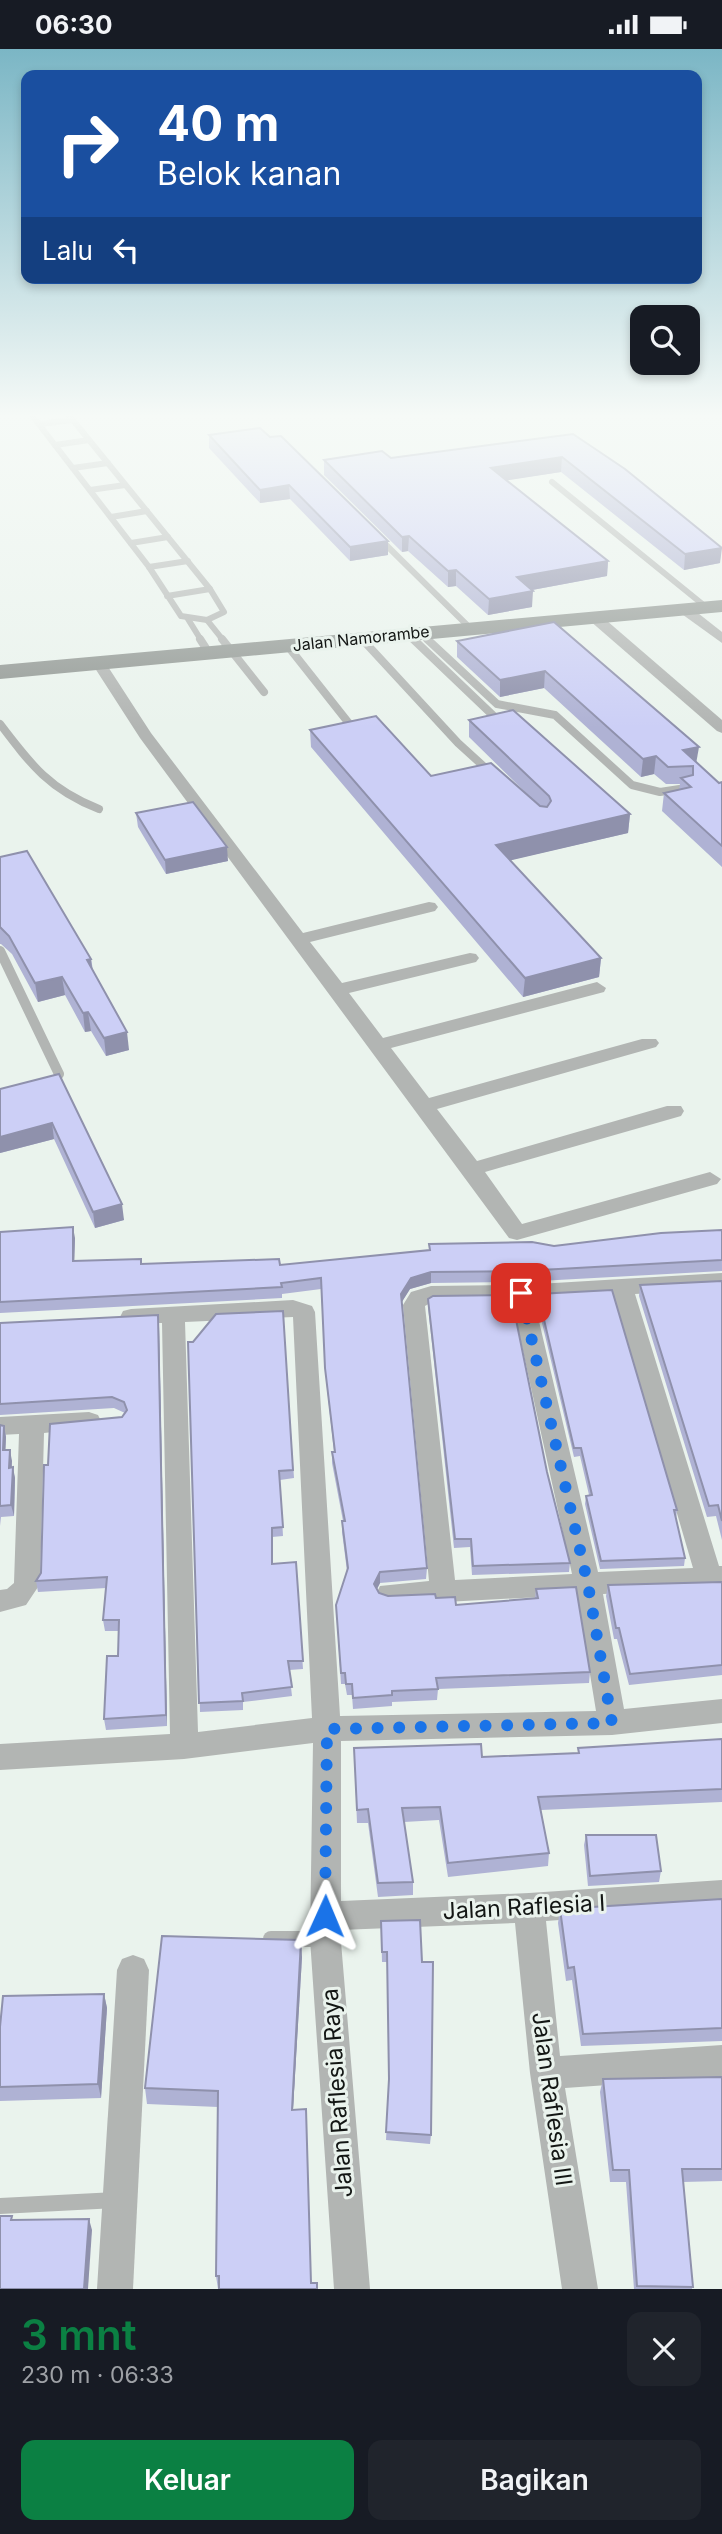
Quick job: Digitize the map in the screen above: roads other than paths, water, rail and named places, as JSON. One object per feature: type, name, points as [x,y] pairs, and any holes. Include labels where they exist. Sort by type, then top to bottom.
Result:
[{"type":"main road","name":"Jalan Namorambe","points":[[0,672],[714,606]]},
{"type":"street","points":[[684,609],[722,639]]},
{"type":"street","points":[[594,617],[722,728]]},
{"type":"street","points":[[98,662],[145,736],[472,1169],[517,1233],[710,1179]]},
{"type":"street","points":[[299,939],[429,907]]},
{"type":"street","points":[[338,990],[470,958]]},
{"type":"street","points":[[379,1045],[597,988]]},
{"type":"street","points":[[424,1105],[649,1043]]},
{"type":"street","points":[[472,1169],[674,1111]]},
{"type":"street","points":[[443,1590],[414,1305],[419,1298],[431,1294],[521,1293],[722,1281]]},
{"type":"street","points":[[389,1594],[715,1577],[622,1287]]},
{"type":"street","points":[[521,1293],[588,1585],[612,1723]]},
{"type":"street","name":"Jalan Raflesia Raya","points":[[173,1315],[293,1308],[304,1312],[327,1729],[325,1927],[352,2289]]},
{"type":"street","points":[[107,1319],[173,1315],[184,1746]]},
{"type":"street","points":[[0,1426],[114,1420]]},
{"type":"street","points":[[0,1601],[16,1599],[23,1594],[27,1584],[32,1424]]},
{"type":"street","points":[[0,1757],[184,1746],[327,1729],[612,1723],[722,1711]]},
{"type":"street","name":"Jalan Raflesia I","points":[[325,1927],[722,1894]]},
{"type":"street","name":"Jalan Raflesia III","points":[[529,1908],[546,2073],[580,2289]]},
{"type":"street","points":[[115,2289],[133,1970]]},
{"type":"street","points":[[546,2073],[722,2061]]},
{"type":"lane","points":[[112,519],[181,615],[188,619],[207,620],[223,612],[210,589],[152,519]]},
{"type":"lane","points":[[599,519],[714,606]]},
{"type":"lane","points":[[370,529],[469,627]]},
{"type":"lane","points":[[131,543],[168,537]]},
{"type":"lane","points":[[149,567],[188,561]]},
{"type":"lane","points":[[167,596],[210,589]]},
{"type":"lane","points":[[188,619],[209,653]]},
{"type":"lane","points":[[207,620],[264,692]]},
{"type":"lane","points":[[414,633],[503,725]]},
{"type":"lane","points":[[414,633],[497,704],[555,715],[632,785],[660,792],[686,787]]},
{"type":"lane","points":[[362,639],[457,743],[503,784]]},
{"type":"lane","points":[[287,646],[357,733]]},
{"type":"lane","points":[[0,724],[47,785],[69,799],[99,809]]},
{"type":"lane","points":[[0,951],[59,1074]]},
{"type":"lane","points":[[259,1939],[325,1927]]},
{"type":"lane","points":[[0,2206],[122,2199]]}]
